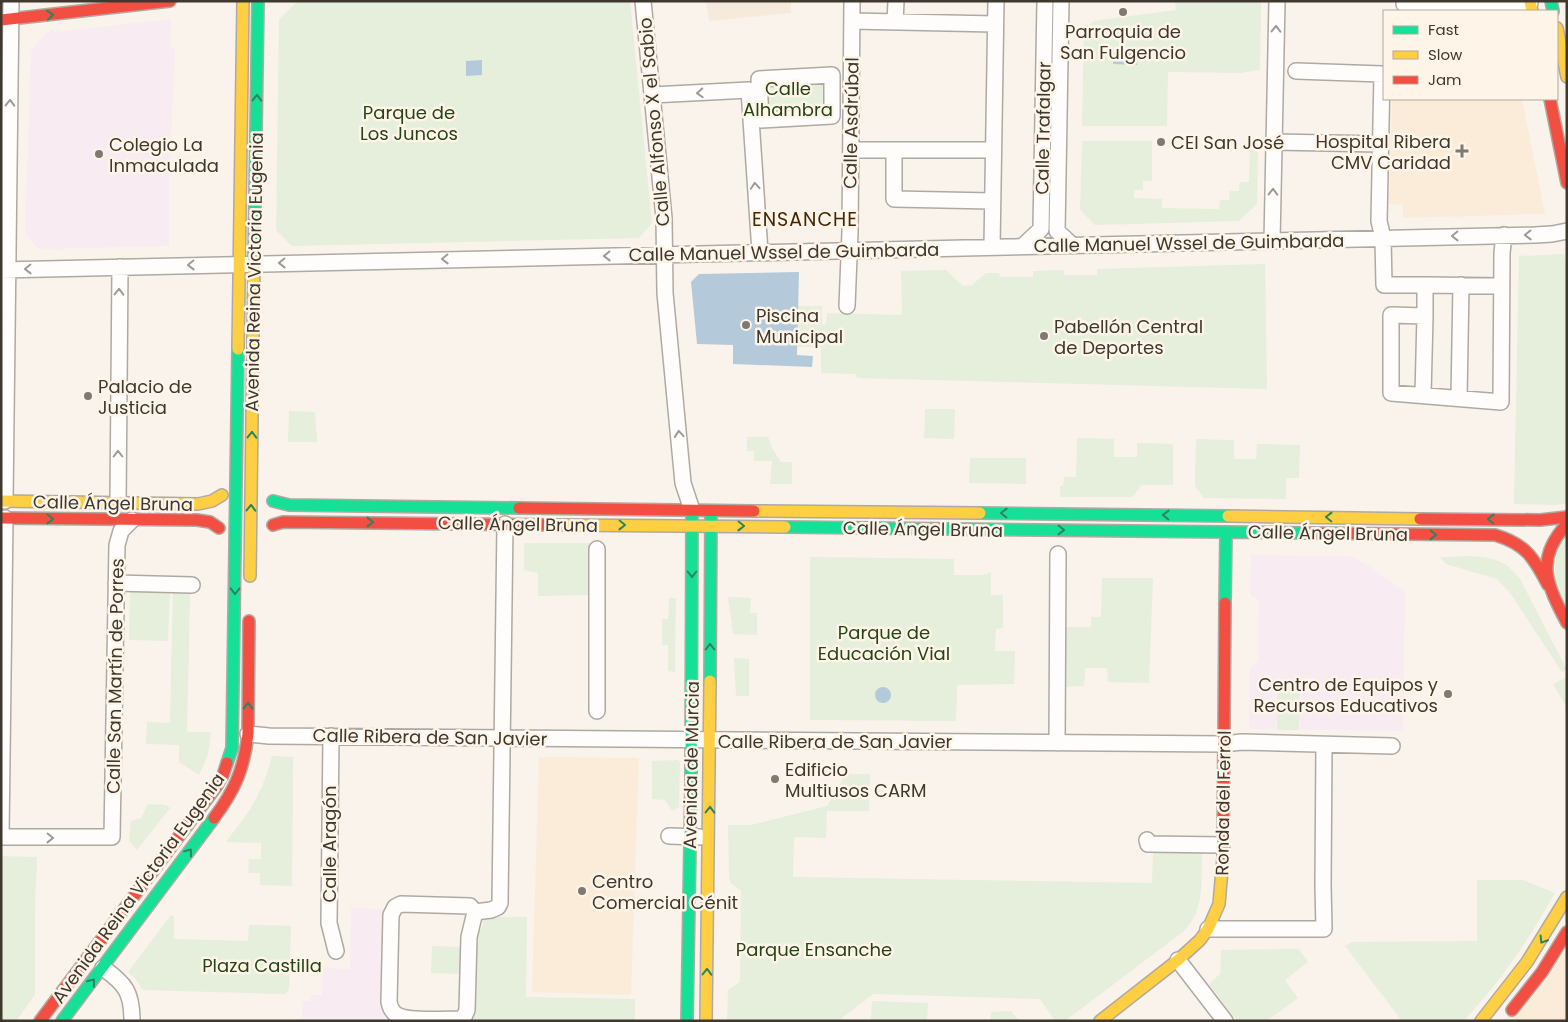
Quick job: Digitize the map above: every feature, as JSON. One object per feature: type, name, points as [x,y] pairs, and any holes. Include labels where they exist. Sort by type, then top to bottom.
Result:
[{"type":"main road","points":[[6,20],[170,1]]},
{"type":"main road","name":"Avenida Reina Victoria Eugenia","points":[[243,1],[247,264],[263,492],[250,543],[250,591]]},
{"type":"main road","name":"Avenida Reina Victoria Eugenia","points":[[40,1021],[216,787],[223,775],[232,748],[236,485],[258,1]]},
{"type":"main road","points":[[1558,33],[1567,77]]},
{"type":"main road","points":[[1550,100],[1567,183]]},
{"type":"main road","points":[[236,485],[222,495],[218,502],[216,520],[219,528],[226,536],[235,542],[250,543]]},
{"type":"main road","name":"Calle Ángel Bruna","points":[[236,485],[263,492],[289,505],[1531,520],[1567,517]]},
{"type":"main road","points":[[263,492],[275,513],[268,532]]},
{"type":"main road","name":"Calle Ángel Bruna","points":[[3,501],[198,504],[212,501],[222,495]]},
{"type":"main road","name":"Avenida de Murcia","points":[[687,1021],[692,740],[692,510]]},
{"type":"main road","name":"Avenida de Murcia","points":[[706,1021],[711,510]]},
{"type":"main road","name":"Calle Ángel Bruna","points":[[3,518],[197,520],[210,522],[219,528]]},
{"type":"main road","name":"Calle Ángel Bruna","points":[[250,543],[283,522],[1495,535],[1517,542],[1533,557],[1567,623]]},
{"type":"main road","points":[[1549,587],[1546,576],[1548,554],[1555,539],[1567,524]]},
{"type":"main road","name":"Ronda del Ferrol","points":[[1100,1021],[1178,960],[1200,940],[1208,929],[1219,904],[1222,879],[1226,532]]},
{"type":"main road","name":"Avenida Reina Victoria Eugenia","points":[[62,1021],[229,798],[237,783],[247,752],[249,610]]},
{"type":"main road","points":[[1481,1021],[1505,993],[1528,961],[1567,897]]},
{"type":"main road","points":[[1523,997],[1542,972],[1567,932]]},
{"type":"main road","points":[[1505,1018],[1567,949]]},
{"type":"street","points":[[3,501],[6,20],[11,1]]},
{"type":"street","name":"Calle Alfonso X el Sabio","points":[[643,1],[664,218],[665,293],[683,483],[692,510]]},
{"type":"street","name":"Calle Asdrúbal","points":[[847,306],[852,1]]},
{"type":"street","points":[[895,22],[896,1]]},
{"type":"street","points":[[992,247],[996,1]]},
{"type":"street","name":"Calle Trafalgar","points":[[1024,246],[1042,228],[1046,1]]},
{"type":"street","name":"Calle Trafalgar","points":[[1061,1],[1057,231],[1072,245]]},
{"type":"street","points":[[1272,241],[1277,1]]},
{"type":"street","points":[[1404,4],[1530,5]]},
{"type":"street","points":[[852,21],[995,24]]},
{"type":"street","points":[[1296,71],[1382,74],[1379,221],[1383,238],[1384,285],[1502,286]]},
{"type":"street","points":[[832,75],[832,116],[761,120],[759,79],[832,75]]},
{"type":"street","points":[[652,95],[748,90],[760,252]]},
{"type":"street","points":[[1274,142],[1381,144]]},
{"type":"street","points":[[851,150],[993,150]]},
{"type":"street","points":[[894,150],[894,199],[992,201]]},
{"type":"street","name":"Calle Manuel Wssel de Guimbarda","points":[[4,270],[1272,241],[1552,234],[1567,231]]},
{"type":"street","points":[[1425,316],[1391,315],[1391,393],[1500,402],[1502,253],[1504,235]]},
{"type":"street","points":[[118,503],[120,267]]},
{"type":"street","points":[[1423,395],[1425,284]]},
{"type":"street","points":[[1459,398],[1461,285]]},
{"type":"street","points":[[1,836],[3,518]]},
{"type":"street","name":"Calle San Martín de Porres","points":[[1,836],[112,837],[118,538],[120,531],[132,520]]},
{"type":"street","points":[[475,912],[491,910],[498,907],[500,903],[505,524]]},
{"type":"street","points":[[596,711],[597,549]]},
{"type":"street","points":[[1057,743],[1058,554]]},
{"type":"street","points":[[116,583],[192,585]]},
{"type":"street","name":"Calle Ribera de San Javier","points":[[248,734],[269,736],[1057,743],[1224,744],[1242,742],[1392,746]]},
{"type":"street","name":"Calle Aragón","points":[[330,736],[329,923],[336,951]]},
{"type":"street","points":[[1208,929],[1324,929],[1324,745]]},
{"type":"street","points":[[669,836],[709,837]]},
{"type":"street","points":[[1147,840],[1148,844],[1222,845]]},
{"type":"street","points":[[401,904],[459,904],[470,906],[475,912],[469,937],[467,1010],[464,1017],[460,1019],[415,1019],[397,1015],[391,1009],[389,1002],[391,915],[395,907],[401,904]]},
{"type":"street","points":[[1178,960],[1225,1021]]},
{"type":"street","points":[[103,968],[115,976],[128,990],[132,1003],[132,1021]]},
{"type":"shaded area","points":[[706,1],[791,1],[791,13],[709,21]]},
{"type":"shaded area","name":"Colegio La Inmaculada","points":[[171,19],[170,47],[175,48],[169,177],[169,246],[39,249],[25,234],[31,51],[46,33]]},
{"type":"shaded area","name":"Hospital Ribera CMV Caridad","points":[[1392,100],[1522,100],[1545,214],[1403,218],[1403,205],[1389,204]]},
{"type":"shaded area","points":[[1251,555],[1348,556],[1365,563],[1405,593],[1403,731],[1249,729],[1250,668],[1258,661],[1259,600],[1250,595]]},
{"type":"shaded area","name":"Centro Comercial Cénit","points":[[539,757],[639,758],[631,995],[532,992]]},
{"type":"shaded area","points":[[351,908],[385,909],[384,1021],[297,1021],[302,1017],[302,1001],[310,1001],[311,995],[322,995],[323,968],[350,969]]},
{"type":"shaded area","points":[[1567,949],[1567,1021],[1503,1021],[1523,997]]},
{"type":"green space","name":"Parque de Los Juncos","points":[[630,1],[652,223],[639,238],[292,246],[276,230],[279,19],[297,2]]},
{"type":"green space","points":[[1175,1],[1261,1],[1260,70],[1240,73],[1168,72],[1167,126],[1082,126],[1084,30],[1093,21],[1176,10]]},
{"type":"green space","name":"Calle Alhambra","points":[[832,75],[832,116],[761,120],[759,79]]},
{"type":"green space","points":[[1082,141],[1152,141],[1152,181],[1143,181],[1143,190],[1134,190],[1134,198],[1162,199],[1162,208],[1219,209],[1220,200],[1229,200],[1230,191],[1239,191],[1240,182],[1249,182],[1250,148],[1258,146],[1257,204],[1239,221],[1095,225],[1080,210]]},
{"type":"green space","points":[[1564,254],[1567,268],[1567,503],[1555,505],[1514,504],[1519,256]]},
{"type":"green space","name":"Pabellón Central de Deportes","points":[[1265,264],[1267,389],[857,378],[856,374],[821,373],[821,347],[797,347],[798,306],[822,306],[822,325],[826,324],[827,313],[902,315],[901,271],[946,270],[963,286],[972,285],[986,273],[999,273],[1000,277],[1033,277],[1033,271],[1064,270],[1064,275],[1097,275],[1097,269]]},
{"type":"green space","points":[[925,409],[955,409],[954,439],[924,438]]},
{"type":"green space","points":[[289,411],[315,412],[317,442],[288,442]]},
{"type":"green space","points":[[747,437],[768,437],[772,448],[781,462],[792,462],[792,484],[770,484],[772,461],[754,461],[754,451],[747,451]]},
{"type":"green space","points":[[1077,438],[1114,439],[1114,457],[1137,457],[1137,443],[1173,444],[1173,485],[1141,485],[1133,497],[1060,497],[1060,486],[1063,486],[1064,477],[1076,477]]},
{"type":"green space","points":[[1196,439],[1234,440],[1234,459],[1256,459],[1257,444],[1300,445],[1299,478],[1286,478],[1286,499],[1204,498],[1195,486]]},
{"type":"green space","points":[[970,458],[1026,458],[1026,484],[969,483]]},
{"type":"green space","points":[[1567,524],[1567,623],[1553,596],[1558,534]]},
{"type":"green space","points":[[524,543],[594,543],[593,595],[538,596],[538,573],[524,570]]},
{"type":"green space","points":[[1472,556],[1488,558],[1503,563],[1510,568],[1520,579],[1567,670],[1562,672],[1510,593],[1497,579],[1446,564],[1440,557]]},
{"type":"green space","name":"Parque de Educación Vial","points":[[810,557],[954,559],[954,575],[983,575],[991,572],[991,595],[1003,595],[1003,628],[996,629],[995,651],[1015,651],[1014,684],[957,685],[956,721],[810,720]]},
{"type":"green space","points":[[1102,578],[1153,578],[1149,683],[1108,682],[1107,668],[1085,668],[1084,686],[1060,687],[1060,627],[1091,627],[1091,617],[1101,617]]},
{"type":"green space","points":[[130,591],[170,592],[168,641],[129,640]]},
{"type":"green space","points":[[173,592],[190,593],[187,732],[211,732],[208,755],[199,775],[179,762],[179,745],[146,744],[147,722],[170,723]]},
{"type":"green space","points":[[728,597],[751,598],[750,613],[757,613],[757,635],[733,634]]},
{"type":"green space","points":[[669,598],[676,598],[675,672],[668,671],[668,645],[662,645],[662,619],[668,619]]},
{"type":"green space","points":[[734,658],[749,659],[749,696],[736,696]]},
{"type":"green space","points":[[1567,677],[1567,708],[1553,684]]},
{"type":"green space","points":[[1277,686],[1299,686],[1299,730],[1277,730]]},
{"type":"green space","points":[[272,756],[293,757],[292,886],[260,885],[260,873],[248,873],[249,859],[261,859],[261,843],[226,842],[254,802],[264,782]]},
{"type":"green space","points":[[678,760],[680,762],[679,807],[672,811],[665,800],[652,799],[652,761]]},
{"type":"green space","name":"Parque Ensanche","points":[[846,774],[870,774],[869,811],[827,811],[826,838],[794,837],[793,877],[1152,883],[1153,852],[1202,853],[1200,895],[1196,914],[1184,931],[1065,1021],[1055,1021],[1040,999],[873,994],[838,1021],[727,1021],[728,990],[740,982],[741,891],[731,883],[729,877],[728,825],[751,825],[827,806]]},
{"type":"green space","points":[[148,804],[166,805],[170,808],[137,850],[129,841],[131,821],[141,818]]},
{"type":"green space","points":[[1,856],[37,857],[35,995],[16,1021],[1,1021]]},
{"type":"green space","points":[[1477,880],[1523,880],[1555,893],[1513,960],[1463,1021],[1402,1021],[1345,946],[1352,942],[1477,941]]},
{"type":"green space","name":"Plaza Castilla","points":[[171,915],[174,917],[174,939],[248,941],[249,925],[291,926],[289,989],[285,994],[143,990],[135,978],[128,972]]},
{"type":"green space","points":[[483,917],[527,917],[526,997],[635,999],[635,1021],[473,1021],[476,936],[483,926]]},
{"type":"green space","points":[[432,946],[461,947],[461,974],[431,973]]},
{"type":"green space","points":[[1299,949],[1308,962],[1285,980],[1298,998],[1267,1021],[1237,1021],[1209,984],[1220,974],[1221,950]]},
{"type":"green space","points":[[872,1001],[928,1003],[927,1021],[871,1021]]},
{"type":"green space","points":[[1011,1011],[1019,1021],[990,1021],[991,1012]]},
{"type":"water","points":[[1113,52],[1138,53],[1137,65],[1113,64]]},
{"type":"water","points":[[482,60],[482,75],[466,76],[466,61]]},
{"type":"water","name":"Piscina Municipal","points":[[799,272],[797,355],[813,356],[812,367],[733,364],[733,345],[697,344],[691,282],[699,274]]},
{"type":"water","points":[[883,687],[891,695],[883,703],[875,695]]},
{"type":"traffic: fast","points":[[254,261],[258,1]]},
{"type":"traffic: fast","points":[[1551,1],[1553,10]]},
{"type":"traffic: fast","points":[[227,763],[232,748],[238,349]]},
{"type":"traffic: fast","points":[[273,501],[289,505],[519,508]]},
{"type":"traffic: fast","points":[[710,681],[711,511]]},
{"type":"traffic: fast","points":[[687,1021],[691,783],[692,512]]},
{"type":"traffic: fast","points":[[980,513],[1228,516]]},
{"type":"traffic: fast","points":[[785,527],[1306,533]]},
{"type":"traffic: fast","points":[[1225,603],[1226,532]]},
{"type":"traffic: fast","points":[[62,1021],[214,818]]},
{"type":"traffic: slow","points":[[238,349],[243,1]]},
{"type":"traffic: slow","points":[[1530,1],[1532,10]]},
{"type":"traffic: slow","points":[[1558,33],[1567,77]]},
{"type":"traffic: slow","points":[[250,576],[254,261]]},
{"type":"traffic: slow","points":[[1,501],[198,504],[212,501],[222,495]]},
{"type":"traffic: slow","points":[[754,511],[980,513]]},
{"type":"traffic: slow","points":[[1228,516],[1420,519]]},
{"type":"traffic: slow","points":[[561,525],[785,527]]},
{"type":"traffic: slow","points":[[706,1021],[710,681]]},
{"type":"traffic: slow","points":[[1100,1021],[1178,960],[1200,940],[1208,929],[1219,904],[1223,858]]},
{"type":"traffic: slow","points":[[1481,1021],[1527,962],[1567,897]]},
{"type":"traffic: jam","points":[[1,20],[170,1]]},
{"type":"traffic: jam","points":[[1550,100],[1567,183]]},
{"type":"traffic: jam","points":[[519,508],[754,511]]},
{"type":"traffic: jam","points":[[1420,519],[1540,520],[1567,517]]},
{"type":"traffic: jam","points":[[1,518],[197,520],[210,522],[219,528]]},
{"type":"traffic: jam","points":[[273,525],[283,522],[561,525]]},
{"type":"traffic: jam","points":[[1567,524],[1550,549],[1547,561],[1550,584],[1567,623]]},
{"type":"traffic: jam","points":[[1306,533],[1495,535],[1514,543],[1528,553],[1548,585]]},
{"type":"traffic: jam","points":[[1223,858],[1225,603]]},
{"type":"traffic: jam","points":[[214,818],[233,788],[241,769],[246,747],[248,734],[249,621]]},
{"type":"traffic: jam","points":[[40,1021],[216,787],[227,763]]},
{"type":"traffic: jam","points":[[1512,1010],[1542,972],[1567,932]]},
{"type":"place","name":"Parroquia de San Fulgencio","points":[[1123,12]]},
{"type":"place","name":"CEI San José","points":[[1161,142]]},
{"type":"place","name":"Hospital Ribera CMV Caridad","points":[[1462,151]]},
{"type":"place","name":"Colegio La Inmaculada","points":[[99,154]]},
{"type":"place","name":"Piscina Municipal","points":[[746,325]]},
{"type":"place","name":"Pabellón Central de Deportes","points":[[1044,336]]},
{"type":"place","name":"Palacio de Justicia","points":[[88,396]]},
{"type":"place","name":"Centro de Equipos y Recursos Educativos","points":[[1448,694]]},
{"type":"place","name":"Edificio Multiusos CARM","points":[[775,779]]},
{"type":"place","name":"Centro Comercial Cénit","points":[[582,891]]},
{"type":"district","name":"ENSANCHE","points":[[805,219]]}]
